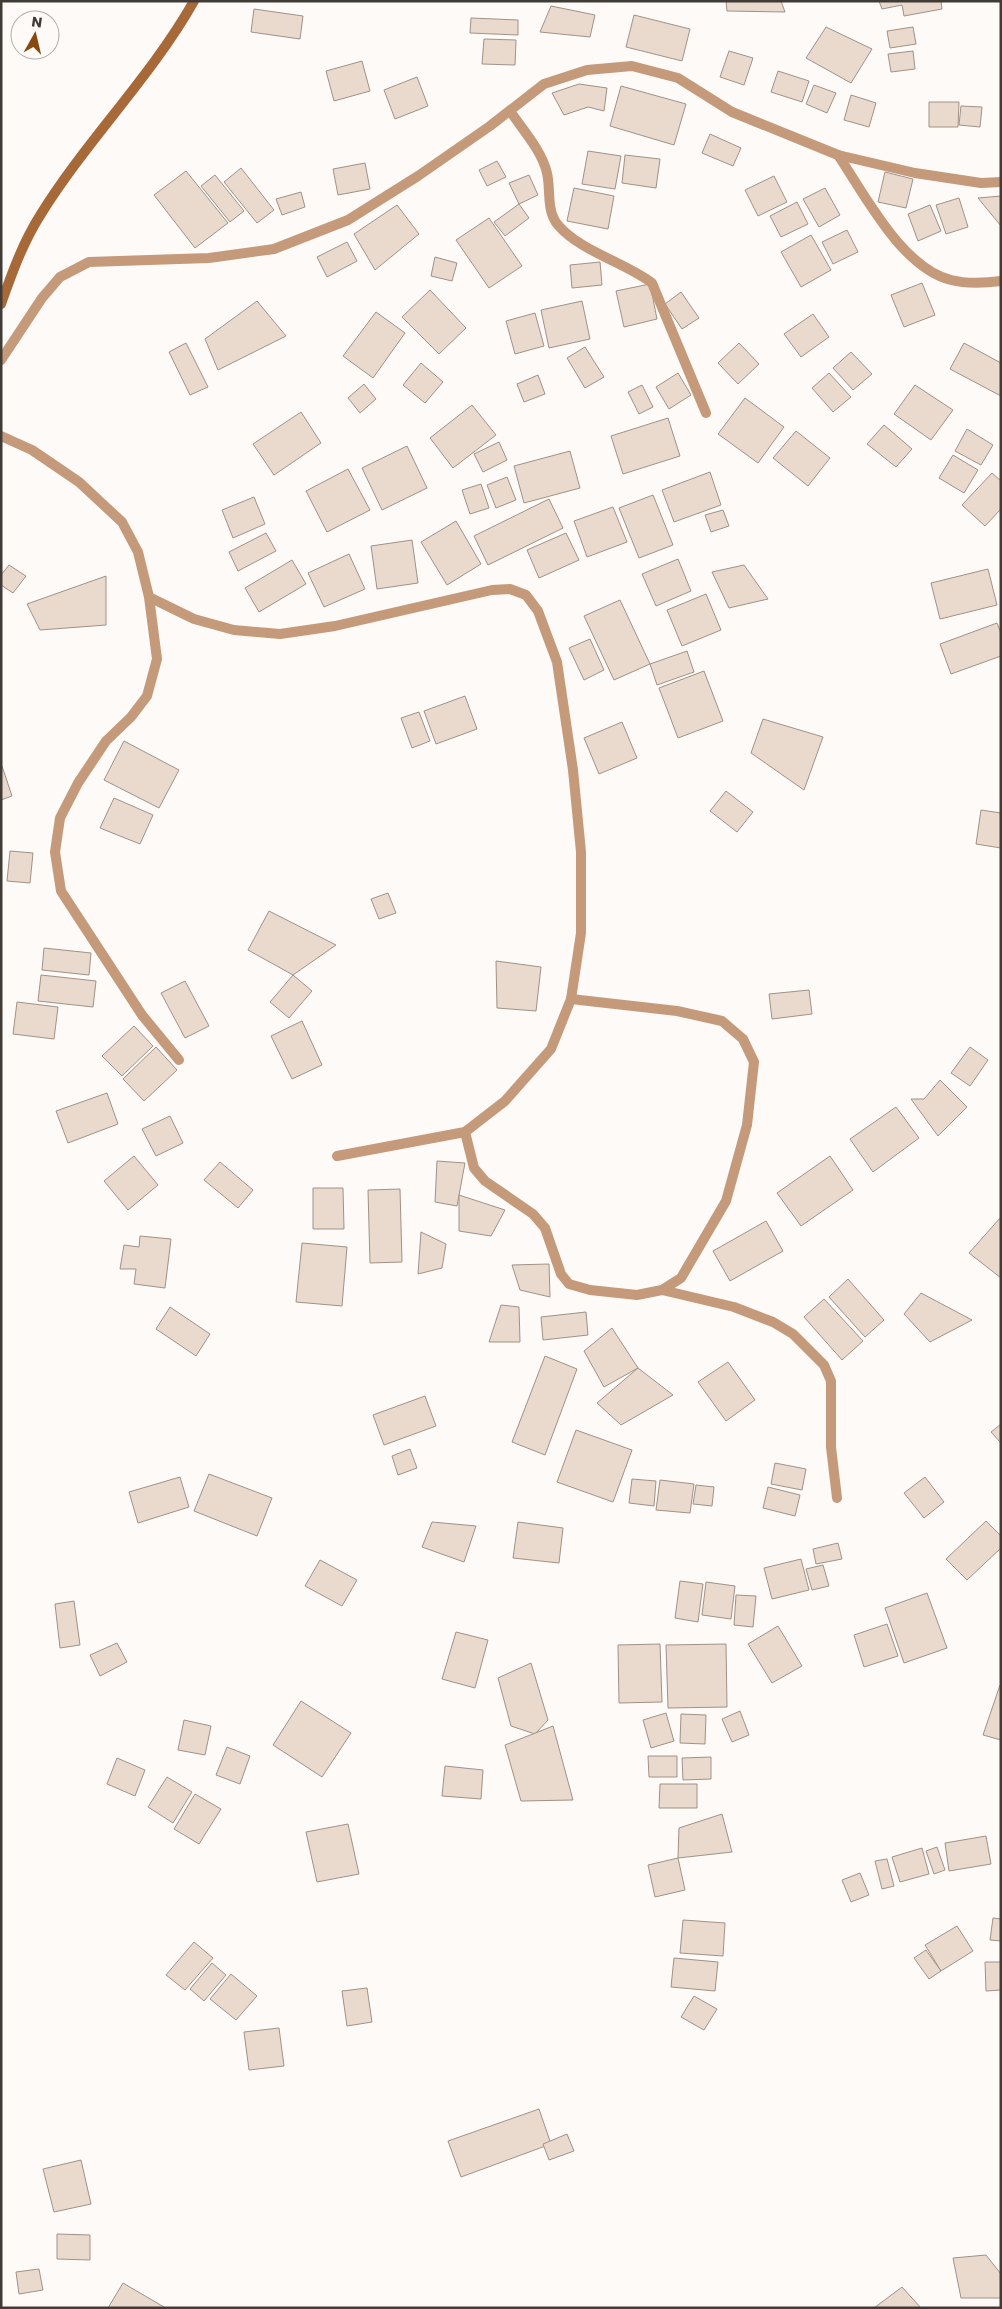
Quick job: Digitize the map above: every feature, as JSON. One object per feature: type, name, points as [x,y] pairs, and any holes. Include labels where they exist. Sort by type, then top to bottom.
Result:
[{"type":"street","points":[[1,304],[20,253],[40,214],[106,122],[176,32],[194,1]]},
{"type":"street","points":[[1,360],[42,298],[60,277],[89,262],[209,258],[274,249],[348,220],[418,176],[510,111],[544,84],[587,70],[632,66],[678,78],[732,112],[838,155],[915,173],[981,182],[1001,182]]},
{"type":"street","points":[[510,111],[541,156],[547,173],[551,210],[556,223],[567,235],[638,273],[652,283],[706,413]]},
{"type":"street","points":[[838,155],[901,248],[925,268],[951,280],[982,283],[1001,281]]},
{"type":"street","points":[[1,436],[32,450],[78,482],[122,522],[138,552],[149,597],[157,660],[147,696],[131,717],[106,741],[78,783],[60,818],[56,852],[61,891],[142,1015],[179,1060]]},
{"type":"street","points":[[149,597],[194,620],[234,630],[280,634],[335,626],[492,590],[510,589],[526,595],[538,612],[558,662],[573,770],[581,852],[581,933],[571,999],[551,1049],[505,1101],[465,1132],[337,1156]]},
{"type":"street","points":[[465,1132],[474,1168],[485,1182],[533,1214],[545,1228],[561,1274],[569,1284],[590,1290],[637,1295],[662,1290],[681,1278],[726,1201],[747,1125],[754,1062],[743,1039],[722,1021],[677,1011],[571,999]]},
{"type":"street","points":[[662,1290],[734,1308],[773,1322],[793,1334],[824,1365],[831,1381],[831,1447],[836,1498]]},
{"type":"building","points":[[726,1],[781,1],[785,12],[727,11]]},
{"type":"building","points":[[879,1],[941,1],[942,9],[904,16],[902,5],[882,9]]},
{"type":"building","points":[[551,6],[595,15],[590,37],[540,32]]},
{"type":"building","points":[[254,9],[303,16],[300,39],[251,32]]},
{"type":"building","points":[[634,15],[690,29],[682,61],[626,47]]},
{"type":"building","points":[[471,18],[518,20],[518,35],[470,33]]},
{"type":"building","points":[[826,27],[872,49],[851,83],[806,58]]},
{"type":"building","points":[[913,27],[916,44],[890,48],[887,31]]},
{"type":"building","points":[[484,39],[516,40],[515,65],[482,64]]},
{"type":"building","points":[[729,51],[753,58],[744,85],[720,77]]},
{"type":"building","points":[[913,51],[915,69],[891,72],[888,54]]},
{"type":"building","points":[[362,61],[370,91],[334,101],[326,71]]},
{"type":"building","points":[[778,71],[809,81],[802,102],[771,92]]},
{"type":"building","points":[[417,77],[428,106],[395,119],[384,90]]},
{"type":"building","points":[[579,84],[607,88],[604,111],[588,107],[564,115],[552,93]]},
{"type":"building","points":[[814,85],[836,93],[827,113],[806,104]]},
{"type":"building","points":[[621,86],[686,104],[674,145],[610,126]]},
{"type":"building","points":[[851,95],[876,103],[869,127],[844,120]]},
{"type":"building","points":[[929,102],[959,102],[958,127],[929,127]]},
{"type":"building","points":[[961,106],[982,107],[980,127],[959,125]]},
{"type":"building","points":[[710,134],[741,148],[733,166],[702,153]]},
{"type":"building","points":[[588,151],[621,156],[615,189],[582,184]]},
{"type":"building","points":[[625,155],[660,159],[656,188],[622,183]]},
{"type":"building","points":[[497,161],[506,177],[487,186],[479,170]]},
{"type":"building","points":[[365,163],[370,189],[338,195],[333,169]]},
{"type":"building","points":[[241,168],[274,210],[257,223],[224,182]]},
{"type":"building","points":[[186,171],[228,223],[195,248],[154,195]]},
{"type":"building","points":[[885,172],[913,179],[906,208],[878,202]]},
{"type":"building","points":[[215,175],[244,211],[230,222],[201,186]]},
{"type":"building","points":[[529,175],[538,195],[519,204],[509,183]]},
{"type":"building","points":[[774,176],[787,202],[758,216],[745,190]]},
{"type":"building","points":[[574,188],[614,196],[608,229],[567,221]]},
{"type":"building","points":[[825,188],[840,215],[819,227],[803,199]]},
{"type":"building","points":[[301,192],[305,207],[282,215],[276,199]]},
{"type":"building","points":[[1001,196],[1001,226],[978,198]]},
{"type":"building","points":[[959,198],[968,227],[946,234],[936,205]]},
{"type":"building","points":[[797,202],[808,224],[781,237],[770,216]]},
{"type":"building","points":[[519,204],[529,218],[505,236],[494,222]]},
{"type":"building","points":[[397,205],[419,234],[375,270],[354,234]]},
{"type":"building","points":[[930,205],[941,231],[918,241],[908,214]]},
{"type":"building","points":[[489,218],[522,266],[489,288],[456,240]]},
{"type":"building","points":[[847,230],[858,252],[833,264],[822,242]]},
{"type":"building","points":[[811,235],[831,270],[801,287],[781,252]]},
{"type":"building","points":[[347,242],[357,261],[327,277],[317,257]]},
{"type":"building","points":[[435,257],[457,263],[452,281],[431,276]]},
{"type":"building","points":[[600,262],[602,285],[572,288],[570,265]]},
{"type":"building","points":[[922,283],[935,315],[904,327],[891,295]]},
{"type":"building","points":[[650,284],[657,319],[624,327],[616,291]]},
{"type":"building","points":[[430,290],[466,328],[439,354],[402,317]]},
{"type":"building","points":[[681,292],[699,318],[682,329],[665,304]]},
{"type":"building","points":[[257,301],[286,336],[218,370],[205,339]]},
{"type":"building","points":[[582,301],[590,339],[549,348],[541,310]]},
{"type":"building","points":[[376,312],[405,333],[373,378],[343,356]]},
{"type":"building","points":[[535,313],[544,346],[515,354],[506,321]]},
{"type":"building","points":[[813,314],[829,337],[801,357],[784,334]]},
{"type":"building","points":[[186,343],[208,387],[190,395],[169,352]]},
{"type":"building","points":[[739,343],[759,364],[738,384],[718,363]]},
{"type":"building","points":[[964,343],[1001,363],[1001,396],[950,369]]},
{"type":"building","points":[[585,347],[604,377],[585,388],[567,358]]},
{"type":"building","points":[[851,352],[872,374],[853,390],[833,368]]},
{"type":"building","points":[[421,363],[443,382],[425,403],[403,385]]},
{"type":"building","points":[[678,373],[691,395],[669,409],[656,387]]},
{"type":"building","points":[[829,373],[851,397],[833,412],[812,388]]},
{"type":"building","points":[[538,375],[545,394],[524,402],[517,384]]},
{"type":"building","points":[[364,384],[376,399],[360,413],[348,398]]},
{"type":"building","points":[[642,385],[653,407],[639,414],[628,392]]},
{"type":"building","points":[[915,385],[953,410],[931,440],[894,414]]},
{"type":"building","points":[[745,398],[784,427],[758,463],[718,434]]},
{"type":"building","points":[[472,405],[496,435],[453,468],[430,438]]},
{"type":"building","points":[[301,412],[321,443],[274,475],[253,444]]},
{"type":"building","points":[[668,418],[680,456],[623,474],[611,436]]},
{"type":"building","points":[[884,425],[912,449],[896,467],[867,444]]},
{"type":"building","points":[[967,429],[993,445],[981,465],[955,451]]},
{"type":"building","points":[[796,431],[830,458],[808,486],[773,458]]},
{"type":"building","points":[[499,442],[507,460],[483,472],[474,454]]},
{"type":"building","points":[[407,446],[427,488],[382,510],[362,468]]},
{"type":"building","points":[[570,451],[580,488],[524,503],[514,466]]},
{"type":"building","points":[[953,455],[978,470],[964,493],[939,478]]},
{"type":"building","points":[[348,469],[370,510],[327,532],[306,491]]},
{"type":"building","points":[[710,472],[721,505],[674,522],[662,490]]},
{"type":"building","points":[[992,473],[1001,481],[1001,509],[985,526],[962,505]]},
{"type":"building","points":[[507,477],[516,500],[496,508],[487,485]]},
{"type":"building","points":[[481,484],[489,508],[470,514],[462,490]]},
{"type":"building","points":[[653,495],[673,545],[639,558],[619,508]]},
{"type":"building","points":[[254,497],[265,524],[233,538],[222,510]]},
{"type":"building","points":[[549,499],[563,528],[488,565],[474,536]]},
{"type":"building","points":[[613,507],[627,542],[587,557],[574,521]]},
{"type":"building","points":[[723,510],[729,526],[711,532],[705,515]]},
{"type":"building","points":[[456,521],[481,564],[447,585],[421,542]]},
{"type":"building","points":[[266,533],[276,551],[238,571],[229,552]]},
{"type":"building","points":[[566,533],[579,560],[539,578],[527,550]]},
{"type":"building","points":[[412,540],[418,583],[377,589],[371,546]]},
{"type":"building","points":[[349,554],[365,589],[324,607],[308,573]]},
{"type":"building","points":[[678,559],[691,591],[656,606],[642,574]]},
{"type":"building","points":[[292,560],[306,584],[259,612],[245,588]]},
{"type":"building","points":[[9,565],[26,576],[13,593],[1,585],[1,575]]},
{"type":"building","points":[[744,565],[768,599],[729,608],[712,572]]},
{"type":"building","points":[[988,569],[997,605],[940,619],[931,583]]},
{"type":"building","points":[[106,576],[106,625],[40,630],[27,604]]},
{"type":"building","points":[[706,594],[721,630],[682,646],[667,610]]},
{"type":"building","points":[[620,600],[650,664],[614,680],[584,616]]},
{"type":"building","points":[[997,623],[1001,633],[1001,656],[951,674],[940,644]]},
{"type":"building","points":[[590,639],[604,670],[584,680],[569,648]]},
{"type":"building","points":[[687,651],[694,672],[657,685],[650,664]]},
{"type":"building","points":[[704,671],[723,721],[678,738],[659,688]]},
{"type":"building","points":[[465,696],[477,729],[436,744],[424,711]]},
{"type":"building","points":[[419,712],[430,741],[412,748],[401,718]]},
{"type":"building","points":[[763,719],[823,737],[804,790],[751,753]]},
{"type":"building","points":[[622,722],[637,758],[599,774],[584,738]]},
{"type":"building","points":[[124,741],[179,770],[159,808],[104,780]]},
{"type":"building","points":[[1,763],[12,796],[1,800]]},
{"type":"building","points":[[726,791],[753,812],[737,832],[710,811]]},
{"type":"building","points":[[114,798],[153,815],[140,844],[100,828]]},
{"type":"building","points":[[981,810],[1001,813],[1001,848],[976,844]]},
{"type":"building","points":[[10,851],[33,853],[30,883],[7,881]]},
{"type":"building","points":[[388,893],[396,913],[379,919],[371,899]]},
{"type":"building","points":[[269,911],[336,945],[293,975],[248,950]]},
{"type":"building","points":[[44,948],[91,953],[89,975],[42,970]]},
{"type":"building","points":[[496,961],[541,967],[536,1011],[497,1008]]},
{"type":"building","points":[[41,975],[96,981],[93,1007],[38,1001]]},
{"type":"building","points":[[293,975],[312,991],[289,1018],[270,1002]]},
{"type":"building","points":[[185,981],[209,1026],[185,1038],[161,993]]},
{"type":"building","points":[[809,990],[812,1014],[772,1019],[769,994]]},
{"type":"building","points":[[17,1002],[58,1007],[54,1039],[13,1034]]},
{"type":"building","points":[[302,1021],[322,1065],[292,1079],[271,1036]]},
{"type":"building","points":[[134,1026],[153,1046],[122,1076],[102,1056]]},
{"type":"building","points":[[156,1047],[177,1070],[144,1101],[123,1079]]},
{"type":"building","points":[[970,1047],[988,1060],[970,1086],[951,1073]]},
{"type":"building","points":[[940,1080],[967,1107],[938,1136],[911,1099],[924,1099]]},
{"type":"building","points":[[107,1093],[118,1124],[68,1143],[56,1111]]},
{"type":"building","points":[[896,1107],[919,1138],[873,1172],[850,1139]]},
{"type":"building","points":[[170,1116],[183,1143],[156,1156],[142,1129]]},
{"type":"building","points":[[134,1156],[158,1185],[128,1210],[104,1181]]},
{"type":"building","points":[[830,1156],[853,1190],[801,1226],[777,1193]]},
{"type":"building","points":[[437,1161],[465,1163],[457,1206],[435,1202]]},
{"type":"building","points":[[220,1162],[253,1190],[238,1208],[204,1180]]},
{"type":"building","points":[[313,1188],[343,1188],[344,1229],[313,1229]]},
{"type":"building","points":[[400,1189],[402,1262],[370,1263],[368,1190]]},
{"type":"building","points":[[459,1195],[505,1210],[491,1236],[459,1231]]},
{"type":"building","points":[[1001,1217],[1001,1278],[969,1253]]},
{"type":"building","points":[[766,1221],[783,1251],[730,1281],[713,1251]]},
{"type":"building","points":[[421,1232],[446,1244],[442,1268],[418,1274]]},
{"type":"building","points":[[140,1236],[171,1239],[165,1288],[134,1284],[136,1269],[120,1269],[124,1245],[139,1247]]},
{"type":"building","points":[[302,1243],[347,1247],[342,1306],[296,1302]]},
{"type":"building","points":[[549,1264],[550,1297],[520,1290],[512,1265]]},
{"type":"building","points":[[848,1279],[884,1320],[865,1337],[829,1297]]},
{"type":"building","points":[[921,1293],[972,1320],[930,1342],[904,1314]]},
{"type":"building","points":[[824,1299],[863,1341],[842,1360],[804,1317]]},
{"type":"building","points":[[501,1305],[519,1307],[520,1342],[489,1342]]},
{"type":"building","points":[[170,1307],[210,1334],[196,1356],[156,1329]]},
{"type":"building","points":[[586,1312],[588,1335],[543,1340],[541,1317]]},
{"type":"building","points":[[612,1328],[638,1368],[604,1387],[584,1351]]},
{"type":"building","points":[[545,1356],[577,1369],[545,1455],[512,1442]]},
{"type":"building","points":[[728,1362],[755,1400],[726,1421],[698,1382]]},
{"type":"building","points":[[638,1368],[673,1395],[621,1425],[597,1403]]},
{"type":"building","points":[[425,1396],[436,1426],[384,1445],[373,1415]]},
{"type":"building","points":[[1001,1424],[1001,1443],[991,1432]]},
{"type":"building","points":[[576,1430],[632,1450],[613,1502],[557,1482]]},
{"type":"building","points":[[410,1449],[417,1468],[398,1475],[392,1456]]},
{"type":"building","points":[[775,1463],[806,1469],[802,1490],[771,1484]]},
{"type":"building","points":[[209,1474],[272,1498],[257,1536],[194,1511]]},
{"type":"building","points":[[180,1477],[189,1507],[138,1523],[129,1492]]},
{"type":"building","points":[[925,1477],[944,1502],[924,1518],[904,1493]]},
{"type":"building","points":[[632,1479],[656,1481],[654,1506],[629,1503]]},
{"type":"building","points":[[660,1480],[694,1484],[690,1513],[656,1510]]},
{"type":"building","points":[[696,1485],[714,1487],[712,1506],[693,1504]]},
{"type":"building","points":[[768,1487],[800,1495],[795,1516],[763,1508]]},
{"type":"building","points":[[986,1521],[1001,1536],[1001,1548],[967,1580],[946,1559]]},
{"type":"building","points":[[432,1522],[476,1526],[464,1562],[422,1547]]},
{"type":"building","points":[[518,1522],[563,1528],[559,1563],[513,1558]]},
{"type":"building","points":[[838,1543],[842,1559],[816,1564],[813,1549]]},
{"type":"building","points":[[801,1559],[809,1590],[772,1599],[764,1568]]},
{"type":"building","points":[[320,1560],[357,1580],[342,1606],[305,1586]]},
{"type":"building","points":[[823,1565],[829,1586],[812,1590],[806,1569]]},
{"type":"building","points":[[680,1581],[703,1584],[698,1622],[675,1618]]},
{"type":"building","points":[[706,1582],[735,1586],[731,1619],[702,1615]]},
{"type":"building","points":[[927,1593],[947,1648],[904,1663],[885,1608]]},
{"type":"building","points":[[736,1595],[756,1596],[753,1627],[734,1625]]},
{"type":"building","points":[[74,1601],[80,1645],[60,1648],[55,1604]]},
{"type":"building","points":[[887,1624],[898,1656],[864,1667],[854,1635]]},
{"type":"building","points":[[778,1626],[802,1666],[772,1683],[748,1644]]},
{"type":"building","points":[[456,1632],[488,1640],[475,1688],[442,1679]]},
{"type":"building","points":[[117,1643],[127,1662],[100,1676],[90,1655]]},
{"type":"building","points":[[660,1644],[662,1702],[619,1703],[618,1645]]},
{"type":"building","points":[[726,1644],[727,1707],[668,1708],[666,1645]]},
{"type":"building","points":[[531,1663],[548,1720],[535,1734],[511,1726],[498,1678]]},
{"type":"building","points":[[1001,1685],[1001,1740],[983,1735]]},
{"type":"building","points":[[301,1701],[351,1733],[322,1777],[273,1745]]},
{"type":"building","points":[[740,1711],[749,1735],[732,1742],[722,1719]]},
{"type":"building","points":[[666,1713],[674,1741],[651,1748],[643,1720]]},
{"type":"building","points":[[681,1714],[706,1715],[705,1744],[680,1743]]},
{"type":"building","points":[[184,1720],[211,1726],[205,1755],[178,1750]]},
{"type":"building","points":[[553,1726],[573,1800],[521,1801],[505,1745]]},
{"type":"building","points":[[227,1747],[250,1756],[240,1784],[216,1775]]},
{"type":"building","points":[[648,1756],[677,1756],[677,1777],[649,1777]]},
{"type":"building","points":[[711,1757],[711,1779],[683,1780],[682,1758]]},
{"type":"building","points":[[117,1758],[145,1770],[135,1796],[107,1784]]},
{"type":"building","points":[[445,1766],[483,1770],[481,1799],[442,1796]]},
{"type":"building","points":[[167,1777],[192,1792],[173,1823],[148,1807]]},
{"type":"building","points":[[660,1784],[697,1784],[697,1808],[659,1808]]},
{"type":"building","points":[[195,1794],[221,1809],[199,1844],[174,1829]]},
{"type":"building","points":[[722,1814],[732,1852],[678,1858],[679,1828]]},
{"type":"building","points":[[348,1824],[359,1874],[317,1882],[306,1832]]},
{"type":"building","points":[[986,1836],[991,1864],[949,1871],[945,1843]]},
{"type":"building","points":[[937,1847],[945,1870],[934,1874],[926,1851]]},
{"type":"building","points":[[922,1848],[929,1874],[900,1882],[892,1857]]},
{"type":"building","points":[[678,1858],[685,1890],[655,1897],[648,1865]]},
{"type":"building","points":[[887,1859],[894,1886],[882,1889],[875,1861]]},
{"type":"building","points":[[860,1873],[869,1895],[851,1902],[842,1880]]},
{"type":"building","points":[[993,1918],[1001,1919],[1001,1941],[990,1940]]},
{"type":"building","points":[[683,1920],[725,1923],[723,1956],[680,1953]]},
{"type":"building","points":[[957,1926],[973,1951],[941,1971],[925,1945]]},
{"type":"building","points":[[194,1942],[213,1958],[185,1990],[166,1975]]},
{"type":"building","points":[[926,1950],[941,1971],[929,1979],[914,1958]]},
{"type":"building","points":[[674,1958],[718,1962],[715,1991],[671,1987]]},
{"type":"building","points":[[985,1962],[1001,1962],[1001,1990],[986,1991]]},
{"type":"building","points":[[212,1963],[226,1975],[204,2001],[190,1989]]},
{"type":"building","points":[[231,1974],[257,1996],[236,2020],[210,1999]]},
{"type":"building","points":[[367,1988],[372,2022],[347,2026],[342,1991]]},
{"type":"building","points":[[694,1996],[717,2009],[704,2030],[681,2017]]},
{"type":"building","points":[[279,2028],[284,2066],[249,2070],[244,2032]]},
{"type":"building","points":[[539,2109],[551,2144],[461,2177],[448,2141]]},
{"type":"building","points":[[567,2134],[574,2151],[549,2160],[543,2144]]},
{"type":"building","points":[[81,2160],[91,2204],[54,2212],[43,2169]]},
{"type":"building","points":[[57,2234],[90,2235],[90,2260],[57,2259]]},
{"type":"building","points":[[986,2255],[1001,2274],[1001,2298],[961,2298],[953,2258]]},
{"type":"building","points":[[39,2269],[43,2290],[19,2294],[16,2272]]},
{"type":"building","points":[[123,2283],[164,2307],[108,2308]]},
{"type":"building","points":[[902,2287],[921,2308],[874,2308]]}]
